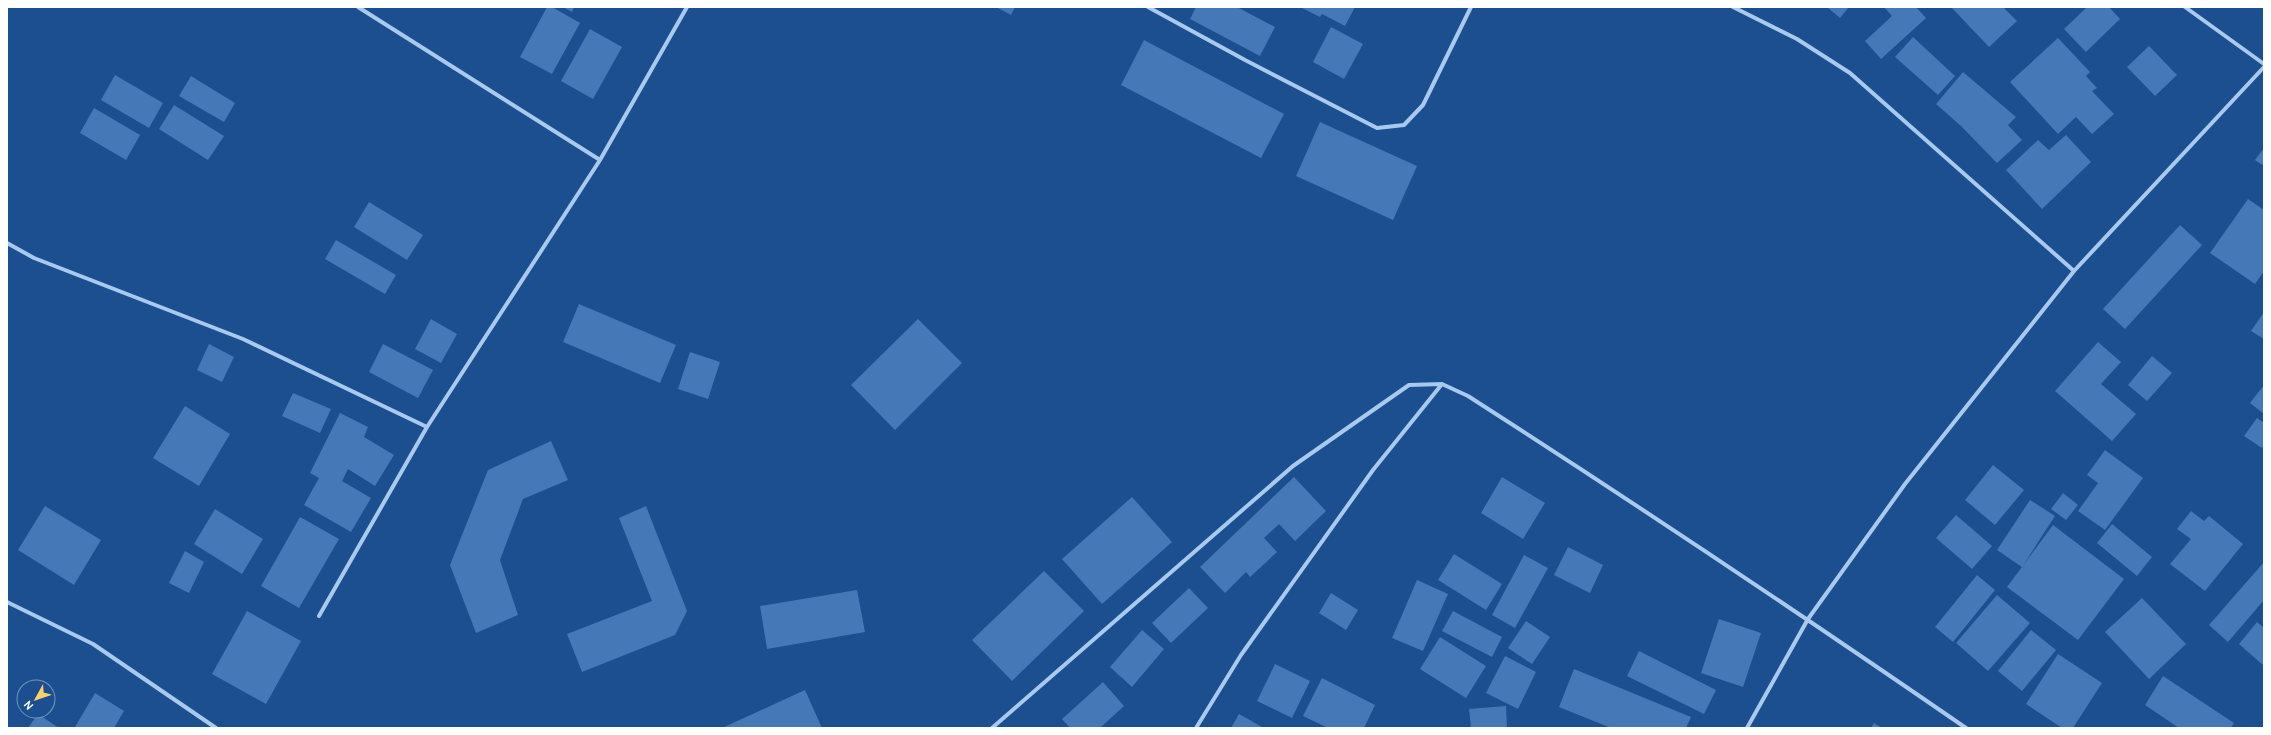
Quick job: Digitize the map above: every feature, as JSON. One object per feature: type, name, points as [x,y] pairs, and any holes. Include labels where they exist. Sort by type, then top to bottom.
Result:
[{"type":"street","points":[[358,7],[600,160]]},
{"type":"street","points":[[319,616],[428,427],[600,160],[686,7]]},
{"type":"street","points":[[1148,7],[1245,60],[1377,128],[1404,125],[1423,105],[1471,7]]},
{"type":"street","points":[[1733,7],[1798,39],[1850,72],[2074,271]]},
{"type":"street","points":[[1747,728],[1808,619],[1905,484],[2074,271],[2264,66],[2185,7]]},
{"type":"street","points":[[7,242],[34,258],[244,339],[428,427]]},
{"type":"street","points":[[1196,728],[1241,655],[1336,521],[1373,470],[1442,384]]},
{"type":"street","points":[[992,728],[1293,466],[1409,385],[1442,384],[1468,396],[1808,619],[1966,728]]},
{"type":"street","points":[[7,602],[92,644],[216,728]]},
{"type":"building","points":[[547,7],[552,7],[580,23],[552,74],[520,57]]},
{"type":"building","points":[[563,7],[574,7],[572,12]]},
{"type":"building","points":[[996,7],[1015,7],[1011,15]]},
{"type":"building","points":[[1196,7],[1237,7],[1275,27],[1260,56],[1190,19]]},
{"type":"building","points":[[1300,7],[1355,7],[1345,26],[1322,14],[1320,17]]},
{"type":"building","points":[[1827,7],[1849,7],[1840,18]]},
{"type":"building","points":[[1884,7],[1916,7],[1926,18],[1881,59],[1865,41],[1892,16]]},
{"type":"building","points":[[1951,7],[2003,7],[2017,21],[1989,47]]},
{"type":"building","points":[[2087,7],[2109,7],[2120,19],[2086,52],[2064,29]]},
{"type":"building","points":[[1331,27],[1363,44],[1344,79],[1313,62]]},
{"type":"building","points":[[590,29],[622,47],[593,99],[561,81]]},
{"type":"building","points":[[1913,37],[1955,76],[1938,95],[1895,57]]},
{"type":"building","points":[[2058,38],[2090,72],[2086,76],[2097,88],[2092,91],[2114,114],[2092,134],[2076,117],[2058,134],[2010,82]]},
{"type":"building","points":[[1144,40],[1284,114],[1261,158],[1121,85]]},
{"type":"building","points":[[2149,46],[2177,75],[2155,96],[2127,67]]},
{"type":"building","points":[[1963,72],[2016,117],[2008,125],[2022,140],[1997,163],[1961,126],[1936,104]]},
{"type":"building","points":[[115,75],[163,103],[149,128],[101,100]]},
{"type":"building","points":[[191,76],[235,103],[224,122],[179,96]]},
{"type":"building","points":[[174,105],[224,136],[208,160],[159,129]]},
{"type":"building","points":[[94,108],[140,135],[126,160],[80,133]]},
{"type":"building","points":[[1320,122],[1417,166],[1393,220],[1296,176]]},
{"type":"building","points":[[2066,135],[2091,162],[2042,209],[2006,170],[2038,140],[2049,150]]},
{"type":"building","points":[[2264,148],[2264,166],[2255,160]]},
{"type":"building","points":[[2248,199],[2264,210],[2264,271],[2255,284],[2210,253]]},
{"type":"building","points":[[369,202],[423,235],[407,260],[354,227]]},
{"type":"building","points":[[2180,225],[2202,245],[2125,329],[2103,309]]},
{"type":"building","points":[[336,240],[396,275],[385,294],[325,259]]},
{"type":"building","points":[[579,304],[676,345],[660,383],[563,342]]},
{"type":"building","points":[[2264,312],[2264,339],[2251,331]]},
{"type":"building","points":[[431,319],[457,334],[441,363],[415,349]]},
{"type":"building","points":[[918,319],[962,363],[895,430],[851,385]]},
{"type":"building","points":[[2098,342],[2121,362],[2101,384],[2136,414],[2112,441],[2055,391]]},
{"type":"building","points":[[209,344],[234,357],[222,382],[197,370]]},
{"type":"building","points":[[383,344],[433,370],[418,398],[369,372]]},
{"type":"building","points":[[690,352],[720,362],[708,399],[678,389]]},
{"type":"building","points":[[2152,356],[2172,373],[2147,401],[2128,385]]},
{"type":"building","points":[[2264,385],[2264,414],[2250,403]]},
{"type":"building","points":[[293,393],[331,409],[320,433],[282,416]]},
{"type":"building","points":[[185,406],[230,434],[199,486],[153,458]]},
{"type":"building","points":[[340,413],[368,427],[364,437],[394,455],[375,486],[348,469],[342,481],[371,498],[351,532],[304,505],[319,478],[310,473]]},
{"type":"building","points":[[2257,418],[2264,423],[2264,445],[2262,448],[2244,436]]},
{"type":"building","points":[[551,441],[568,480],[523,499],[500,560],[518,615],[476,633],[450,565],[488,470]]},
{"type":"building","points":[[2105,450],[2143,478],[2105,530],[2078,511],[2098,483],[2087,475]]},
{"type":"building","points":[[1993,465],[2024,490],[1995,525],[1965,500]]},
{"type":"building","points":[[1294,477],[1326,511],[1295,541],[1279,524],[1264,538],[1277,552],[1250,577],[1246,572],[1225,593],[1200,567]]},
{"type":"building","points":[[1502,477],[1545,503],[1523,539],[1481,513]]},
{"type":"building","points":[[2063,493],[2078,505],[2066,520],[2051,509]]},
{"type":"building","points":[[1132,497],[1172,542],[1102,604],[1062,559]]},
{"type":"building","points":[[2030,500],[2055,516],[2022,567],[1997,550]]},
{"type":"building","points":[[45,506],[101,540],[74,585],[18,550]]},
{"type":"building","points":[[646,506],[687,611],[675,635],[582,672],[567,634],[652,601],[619,518]]},
{"type":"building","points":[[215,509],[263,539],[242,574],[194,544]]},
{"type":"building","points":[[2191,511],[2204,521],[2209,516],[2243,544],[2205,591],[2170,564],[2191,539],[2177,529]]},
{"type":"building","points":[[1956,515],[1992,546],[1972,569],[1936,538]]},
{"type":"building","points":[[300,517],[339,539],[299,608],[261,586]]},
{"type":"building","points":[[2112,524],[2152,557],[2137,576],[2097,543]]},
{"type":"building","points":[[2053,525],[2124,579],[2078,640],[2007,587]]},
{"type":"building","points":[[1568,547],[1603,565],[1590,593],[1554,575]]},
{"type":"building","points":[[185,551],[204,562],[189,593],[169,583]]},
{"type":"building","points":[[1454,554],[1502,584],[1486,610],[1438,580]]},
{"type":"building","points":[[1524,555],[1548,568],[1515,628],[1492,615]]},
{"type":"building","points":[[2264,562],[2264,600],[2228,642],[2209,625]]},
{"type":"building","points":[[1044,571],[1084,611],[1012,681],[972,640]]},
{"type":"building","points":[[1977,575],[1995,590],[1953,642],[1935,627]]},
{"type":"building","points":[[1417,580],[1448,594],[1423,651],[1392,638]]},
{"type":"building","points":[[1189,588],[1208,608],[1171,643],[1152,623]]},
{"type":"building","points":[[857,590],[865,632],[767,649],[760,606]]},
{"type":"building","points":[[1331,593],[1358,610],[1346,630],[1319,613]]},
{"type":"building","points":[[1997,595],[2030,623],[1988,671],[1956,643]]},
{"type":"building","points":[[2142,598],[2186,644],[2149,679],[2105,632]]},
{"type":"building","points":[[247,611],[301,641],[266,704],[212,674]]},
{"type":"building","points":[[1453,611],[1502,637],[1492,657],[1442,631]]},
{"type":"building","points":[[1719,619],[1761,633],[1743,687],[1701,673]]},
{"type":"building","points":[[1526,621],[1550,637],[1532,664],[1508,648]]},
{"type":"building","points":[[2257,622],[2264,628],[2264,666],[2239,644]]},
{"type":"building","points":[[1142,630],[1164,649],[1132,687],[1110,667]]},
{"type":"building","points":[[2031,630],[2056,650],[2022,691],[1998,671]]},
{"type":"building","points":[[1440,637],[1486,666],[1466,698],[1420,669]]},
{"type":"building","points":[[1639,651],[1716,690],[1704,714],[1627,676]]},
{"type":"building","points":[[2058,654],[2102,683],[2073,728],[2062,728],[2026,704]]},
{"type":"building","points":[[1505,656],[1536,672],[1518,709],[1486,693]]},
{"type":"building","points":[[1275,664],[1310,681],[1292,718],[1257,701]]},
{"type":"building","points":[[1574,669],[1691,717],[1686,728],[1611,728],[1559,707]]},
{"type":"building","points":[[2163,676],[2234,723],[2231,728],[2179,728],[2145,705]]},
{"type":"building","points":[[1322,678],[1375,705],[1364,728],[1328,728],[1303,716]]},
{"type":"building","points":[[1103,682],[1124,706],[1100,728],[1070,728],[1062,719]]},
{"type":"building","points":[[805,690],[822,728],[722,728]]},
{"type":"building","points":[[95,693],[124,711],[114,728],[75,727]]},
{"type":"building","points":[[1506,706],[1507,728],[1471,728],[1469,709]]},
{"type":"building","points":[[1239,714],[1264,728],[1231,728]]},
{"type":"building","points":[[34,719],[46,719],[59,728],[28,728]]},
{"type":"building","points":[[1874,723],[1882,728],[1871,728]]}]
